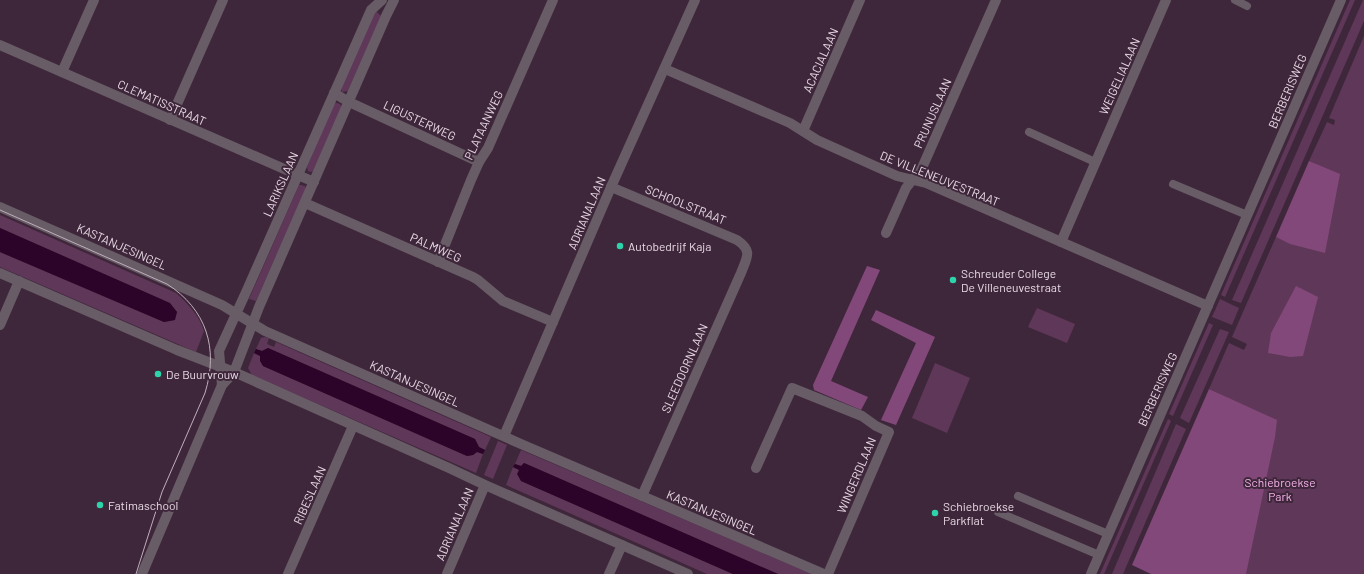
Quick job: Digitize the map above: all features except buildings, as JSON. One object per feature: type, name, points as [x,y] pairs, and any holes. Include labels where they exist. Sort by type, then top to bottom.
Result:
[{"type":"street","points":[[62,72],[94,0]]},
{"type":"street","points":[[170,120],[223,0]]},
{"type":"street","name":"LARIKSLAAN","points":[[222,385],[219,351],[371,10],[382,0]]},
{"type":"street","name":"LARIKSLAAN","points":[[142,574],[222,385],[234,372],[259,307],[394,0]]},
{"type":"street","name":"PLATAANWEG","points":[[438,262],[479,162],[488,148],[553,0]]},
{"type":"street","name":"ADRIANALAAN","points":[[504,436],[695,0]]},
{"type":"street","name":"ACACIALAAN","points":[[803,131],[860,0]]},
{"type":"street","name":"PRUNUSLAAN","points":[[886,233],[906,188],[922,168],[996,0]]},
{"type":"street","name":"WEIGELIALAAN","points":[[1061,242],[1166,0]]},
{"type":"street","name":"BERBERISWEG","points":[[1091,574],[1341,0]]},
{"type":"street","name":"CLEMATISSTRAAT","points":[[0,45],[314,182]]},
{"type":"street","name":"DE VILLENEUVESTRAAT","points":[[665,69],[790,123],[817,140],[897,176],[926,183],[1208,306]]},
{"type":"street","name":"LIGUSTERWEG","points":[[334,93],[349,102],[479,162]]},
{"type":"street","name":"SCHOOLSTRAAT","points":[[612,187],[738,240],[748,250]]},
{"type":"street","name":"PALMWEG","points":[[304,203],[478,280],[503,301],[553,322]]},
{"type":"street","name":"KASTANJESINGEL","points":[[0,207],[170,281],[236,313],[265,332],[824,574]]},
{"type":"street","name":"SLEEDOORNLAAN","points":[[642,496],[748,257],[748,250]]},
{"type":"street","points":[[0,273],[177,350],[234,372],[485,485],[688,574]]},
{"type":"street","points":[[0,325],[19,281]]},
{"type":"street","name":"WINGERDLAAN","points":[[756,468],[792,388],[862,416],[888,432],[828,574]]},
{"type":"street","name":"RIBESLAAN","points":[[288,574],[353,426]]},
{"type":"street","name":"ADRIANALAAN","points":[[446,574],[485,485]]},
{"type":"street","points":[[609,574],[622,545]]},
{"type":"lane","points":[[1235,0],[1247,6]]},
{"type":"lane","points":[[1029,132],[1095,162]]},
{"type":"lane","points":[[1173,184],[1247,215]]},
{"type":"lane","points":[[1018,496],[1108,534]]},
{"type":"lane","points":[[998,512],[1100,555]]},
{"type":"green space","points":[[1350,0],[1355,0],[1225,297],[1221,295]]},
{"type":"green space","points":[[1363,0],[1364,21],[1241,303],[1232,300]]},
{"type":"green space","points":[[376,11],[381,16],[348,91],[342,92],[341,88],[373,12]]},
{"type":"green space","name":"Schiebroekse Park","points":[[1364,36],[1364,574],[1156,574],[1226,397],[1209,389],[1229,343],[1244,350],[1247,344],[1232,337],[1276,237],[1287,242],[1317,165],[1309,161],[1327,122],[1334,125],[1335,120],[1329,118]]},
{"type":"green space","points":[[334,103],[340,104],[342,107],[313,171],[310,172],[308,171],[307,167]]},
{"type":"green space","points":[[299,185],[305,186],[306,189],[256,301],[249,299]]},
{"type":"green space","points":[[0,215],[176,293],[189,306],[202,325],[204,331],[196,352],[0,267],[0,252],[164,322],[174,320],[177,312],[169,303],[0,228]]},
{"type":"green space","points":[[1220,299],[1239,308],[1232,325],[1212,317]]},
{"type":"green space","points":[[1037,308],[1075,324],[1067,343],[1028,327]]},
{"type":"green space","points":[[1209,323],[1213,325],[1173,416],[1169,414]]},
{"type":"green space","points":[[1220,329],[1229,332],[1189,423],[1180,418]]},
{"type":"green space","points":[[261,338],[269,338],[267,344],[274,347],[276,342],[491,437],[485,450],[479,447],[475,439],[268,348],[262,351],[256,349]]},
{"type":"green space","points":[[254,353],[260,356],[263,366],[467,456],[473,455],[477,452],[483,454],[476,473],[252,375],[248,368]]},
{"type":"green space","points":[[935,363],[970,378],[947,433],[912,418]]},
{"type":"green space","points":[[1168,419],[1171,421],[1104,574],[1100,574]]},
{"type":"green space","points":[[1176,424],[1186,429],[1123,574],[1112,574]]},
{"type":"green space","points":[[498,441],[507,445],[493,479],[484,475]]},
{"type":"green space","points":[[521,450],[812,574],[778,574],[524,463],[521,466],[515,464]]},
{"type":"green space","points":[[513,467],[519,470],[521,481],[733,574],[707,574],[506,485]]},
{"type":"shaded area","points":[[1309,161],[1340,174],[1325,253],[1290,244],[1276,237]]},
{"type":"shaded area","points":[[0,228],[170,303],[177,312],[175,320],[164,322],[0,252]]},
{"type":"shaded area","points":[[867,266],[880,270],[831,381],[868,397],[861,410],[814,390],[813,385]]},
{"type":"shaded area","points":[[1296,286],[1318,297],[1303,356],[1290,357],[1268,353],[1271,333]]},
{"type":"shaded area","points":[[876,310],[935,337],[896,425],[881,420],[916,343],[871,320]]},
{"type":"shaded area","points":[[268,348],[475,439],[479,447],[485,450],[483,454],[477,452],[473,455],[467,456],[263,366],[260,361],[260,356],[254,353],[256,349],[262,351]]},
{"type":"shaded area","points":[[1209,389],[1277,420],[1275,437],[1246,574],[1151,574],[1132,565]]},
{"type":"shaded area","points":[[524,463],[778,574],[733,574],[521,481],[517,474],[519,470],[513,467],[515,464],[521,466]]},
{"type":"tram line","points":[[0,210],[167,284],[191,305],[200,318],[206,331],[210,360],[209,376],[205,393],[162,492],[136,574]]},
{"type":"place","name":"Autobedrijf Kaja","points":[[620,246]]},
{"type":"place","name":"Schreuder College De Villeneuvestraat","points":[[953,280]]},
{"type":"place","name":"De Buurvrouw","points":[[158,374]]},
{"type":"place","name":"Fatimaschool","points":[[100,505]]},
{"type":"place","name":"Schiebroekse Parkflat","points":[[935,513]]}]
